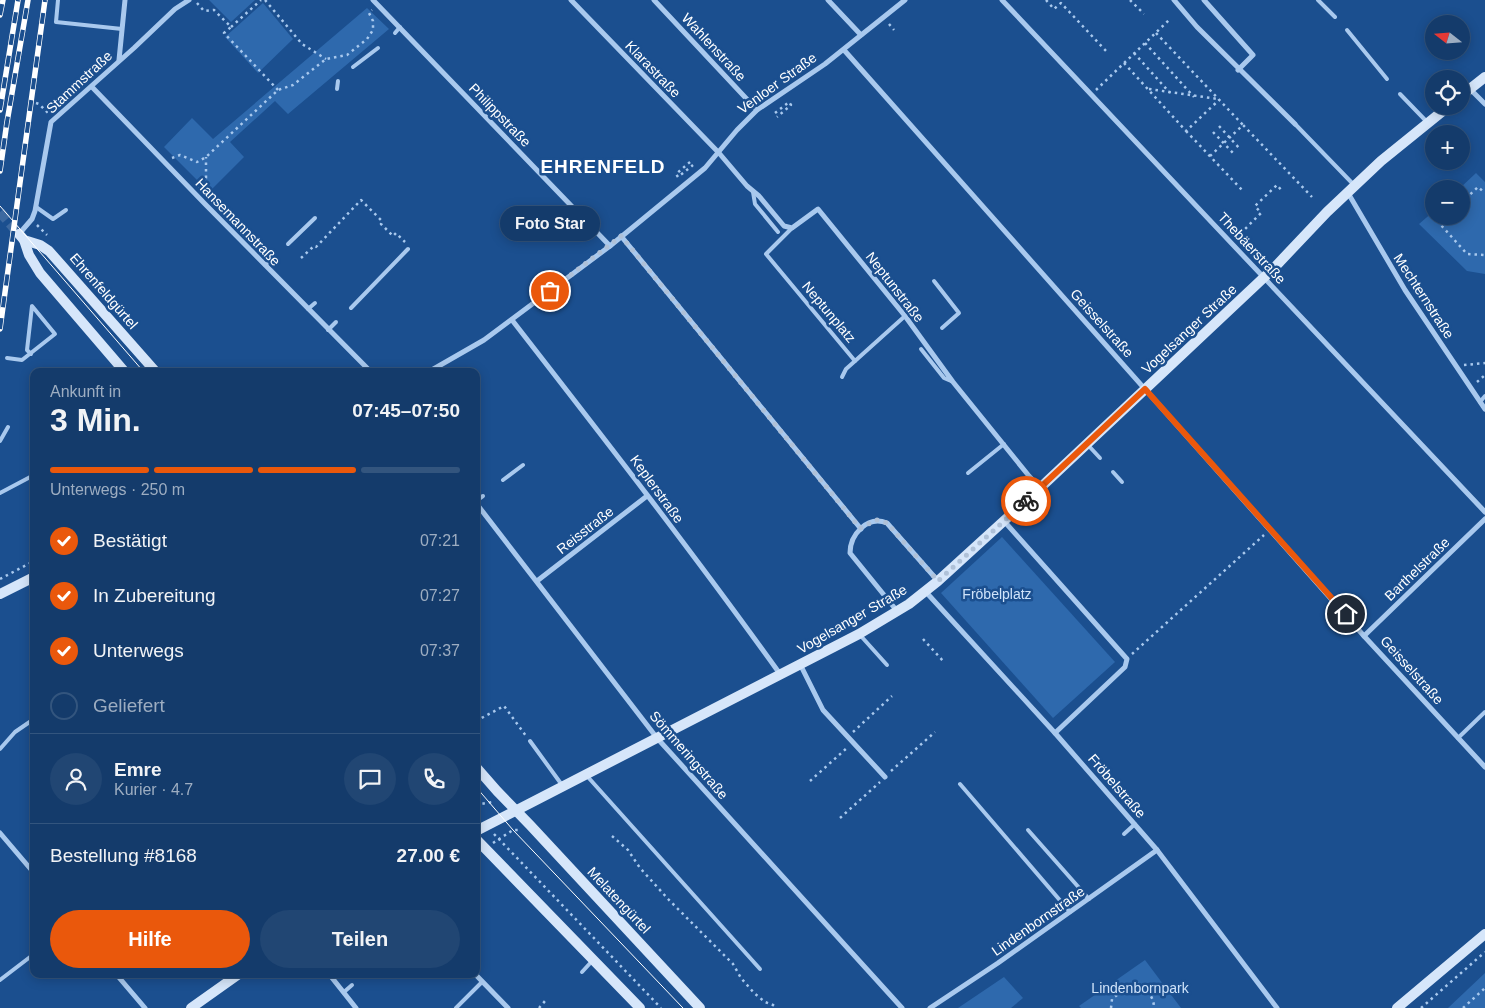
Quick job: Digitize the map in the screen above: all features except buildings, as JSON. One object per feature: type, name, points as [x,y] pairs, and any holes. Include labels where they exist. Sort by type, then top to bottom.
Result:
[{"type":"street","points":[[119,60],[125,0]]},
{"type":"street","name":"Stammstraße","points":[[22,237],[36,207],[51,122],[92,87],[175,9],[189,0]]},
{"type":"street","name":"Klarastraße","points":[[571,0],[718,153]]},
{"type":"street","name":"Wahlenstraße","points":[[654,0],[757,110]]},
{"type":"street","points":[[828,0],[862,35]]},
{"type":"street","name":"Venloer Straße","points":[[435,368],[484,340],[610,246],[705,168],[737,130],[757,110],[793,88],[844,50],[905,0]]},
{"type":"street","name":"Thebäerstraße","points":[[1002,0],[1485,512]]},
{"type":"street","points":[[1174,0],[1238,70],[1295,124]]},
{"type":"street","points":[[1204,0],[1253,55],[1238,70]]},
{"type":"street","name":"Philippstraße","points":[[375,2],[610,246]]},
{"type":"street","name":"Geisselstraße","points":[[844,50],[1364,636],[1485,767]]},
{"type":"street","points":[[1485,77],[1470,89],[1485,104]]},
{"type":"street","name":"Hansemannstraße","points":[[92,87],[165,164],[367,368]]},
{"type":"street","name":"Vogelsanger Straße","points":[[480,829],[858,634],[897,611],[925,591],[1040,488],[1264,278],[1323,216],[1351,190],[1438,115]]},
{"type":"street","points":[[718,153],[753,192],[759,196],[784,226],[792,228]]},
{"type":"street","name":"Mechternstraße","points":[[1351,190],[1398,279],[1485,409]]},
{"type":"street","name":"Neptunstraße","points":[[792,228],[818,209],[905,316],[922,346],[1040,488]]},
{"type":"street","points":[[621,236],[860,528]]},
{"type":"street","points":[[22,237],[29,255],[40,273],[119,368]]},
{"type":"street","name":"Ehrenfeldgürtel","points":[[22,237],[49,251],[152,368]]},
{"type":"street","name":"Keplerstraße","points":[[512,320],[626,465],[780,674]]},
{"type":"street","name":"Reisstraße","points":[[536,581],[647,496]]},
{"type":"street","name":"Sömmeringstraße","points":[[480,507],[657,738],[902,1008]]},
{"type":"street","name":"Barthelstraße","points":[[1364,636],[1485,519]]},
{"type":"street","points":[[897,611],[850,554],[850,546],[854,535],[860,528],[877,520],[887,523],[938,581]]},
{"type":"street","points":[[1004,521],[1127,659],[1125,667],[1055,732]]},
{"type":"street","points":[[0,594],[30,579]]},
{"type":"street","name":"Fröbelstraße","points":[[925,591],[1055,732],[1157,850],[1277,1008]]},
{"type":"street","points":[[800,664],[823,710],[885,777]]},
{"type":"street","points":[[480,772],[516,812]]},
{"type":"street","name":"Melatengürtel","points":[[516,812],[700,1008]]},
{"type":"street","points":[[0,833],[30,868]]},
{"type":"street","points":[[480,843],[639,1008]]},
{"type":"street","name":"Lindenbornstraße","points":[[930,1008],[998,963],[1157,850]]},
{"type":"street","points":[[1397,1008],[1485,934]]},
{"type":"street","points":[[120,978],[146,1008]]},
{"type":"street","points":[[191,1008],[233,978]]},
{"type":"street","points":[[332,978],[356,1008]]},
{"type":"street","points":[[478,978],[508,1008]]},
{"type":"lane","points":[[58,0],[56,22],[122,29]]},
{"type":"lane","points":[[1318,0],[1334,18]]},
{"type":"lane","points":[[395,33],[400,28]]},
{"type":"lane","points":[[1347,30],[1387,80]]},
{"type":"lane","points":[[353,67],[378,48]]},
{"type":"lane","points":[[337,89],[338,82]]},
{"type":"lane","points":[[1400,94],[1428,123]]},
{"type":"lane","points":[[1295,124],[1351,190]]},
{"type":"lane","points":[[753,192],[755,204],[778,232]]},
{"type":"lane","points":[[36,207],[53,219],[66,210]]},
{"type":"lane","points":[[288,244],[315,218]]},
{"type":"lane","name":"Neptunplatz","points":[[792,228],[766,254],[855,360],[905,316]]},
{"type":"lane","points":[[351,308],[408,249]]},
{"type":"lane","points":[[265,265],[273,258]]},
{"type":"lane","points":[[934,281],[960,313],[942,328]]},
{"type":"lane","points":[[308,309],[315,303]]},
{"type":"lane","points":[[7,358],[22,360],[30,354],[55,334],[32,306],[27,350],[30,354]]},
{"type":"lane","points":[[328,330],[336,322]]},
{"type":"lane","points":[[922,346],[930,339]]},
{"type":"lane","points":[[842,377],[855,360]]},
{"type":"lane","points":[[1480,402],[1485,396]]},
{"type":"lane","points":[[0,441],[8,427]]},
{"type":"lane","points":[[968,473],[1004,444]]},
{"type":"lane","points":[[1087,444],[1100,458]]},
{"type":"lane","points":[[503,480],[523,465]]},
{"type":"lane","points":[[1113,472],[1122,482]]},
{"type":"lane","points":[[0,494],[30,477]]},
{"type":"lane","points":[[858,634],[888,665]]},
{"type":"lane","points":[[1458,738],[1485,712]]},
{"type":"lane","points":[[0,749],[15,732],[30,721]]},
{"type":"lane","points":[[530,741],[563,787]]},
{"type":"lane","points":[[586,775],[760,969]]},
{"type":"lane","points":[[960,784],[1070,912]]},
{"type":"lane","points":[[1124,834],[1135,824]]},
{"type":"lane","points":[[1028,830],[1089,898]]},
{"type":"lane","points":[[0,980],[30,957]]},
{"type":"lane","points":[[582,972],[593,960]]},
{"type":"lane","points":[[456,1008],[482,982]]},
{"type":"lane","points":[[344,992],[352,985]]},
{"type":"path","points":[[194,0],[204,11],[214,10],[231,27]]},
{"type":"path","points":[[261,0],[224,33],[278,90]]},
{"type":"path","points":[[265,0],[302,44],[326,59]]},
{"type":"path","points":[[1046,0],[1054,9],[1061,3],[1106,51]]},
{"type":"path","points":[[1130,0],[1144,14]]},
{"type":"path","points":[[165,164],[173,156],[180,155],[197,162],[206,157],[278,90],[293,85],[326,59],[347,55],[367,39],[373,30],[373,21],[369,13],[375,2]]},
{"type":"path","points":[[1092,94],[1169,20]]},
{"type":"path","points":[[1156,33],[1312,197]]},
{"type":"path","points":[[1145,43],[1194,97]]},
{"type":"path","points":[[1134,53],[1170,93]]},
{"type":"path","points":[[1124,63],[1244,192]]},
{"type":"path","points":[[1148,89],[1219,100]]},
{"type":"path","points":[[1186,131],[1219,100]]},
{"type":"path","points":[[789,102],[791,105],[776,115],[789,102]]},
{"type":"path","points":[[36,103],[55,119]]},
{"type":"path","points":[[1210,156],[1243,124]]},
{"type":"path","points":[[1219,126],[1240,148]]},
{"type":"path","points":[[1213,132],[1234,154]]},
{"type":"path","points":[[194,193],[202,186],[206,178],[206,157]]},
{"type":"path","points":[[690,162],[676,174],[678,177],[693,165]]},
{"type":"path","points":[[1241,233],[1260,213],[1255,206],[1277,185],[1282,191]]},
{"type":"path","points":[[1470,194],[1478,186],[1485,193]]},
{"type":"path","points":[[302,258],[314,246],[316,247],[361,200],[382,222],[381,224],[392,236],[396,233],[407,244],[408,249]]},
{"type":"path","points":[[1441,225],[1467,254],[1485,255]]},
{"type":"path","points":[[1458,369],[1466,364],[1485,364]]},
{"type":"path","points":[[1127,659],[1270,529]]},
{"type":"path","points":[[0,579],[30,563]]},
{"type":"path","points":[[923,639],[944,662]]},
{"type":"path","points":[[848,737],[892,696]]},
{"type":"path","points":[[480,719],[504,706],[527,736]]},
{"type":"path","points":[[810,782],[853,743]]},
{"type":"path","points":[[503,836],[516,830]]},
{"type":"path","points":[[612,836],[628,850],[640,868],[669,900],[733,964],[741,978],[754,993],[776,1008]]},
{"type":"path","points":[[498,839],[661,1008]]},
{"type":"path","points":[[1421,1008],[1485,952]]},
{"type":"path","points":[[1111,1008],[1112,999],[1136,983],[1144,987],[1154,1002],[1154,1008]]},
{"type":"path","points":[[1462,1008],[1485,988]]},
{"type":"path","points":[[539,1008],[546,1001]]},
{"type":"green space","points":[[209,0],[255,0],[231,22]]},
{"type":"green space","points":[[263,3],[293,39],[258,73],[225,37]]},
{"type":"green space","points":[[367,8],[389,29],[288,114],[275,101],[230,142],[244,157],[209,192],[164,147],[192,118],[213,139]]},
{"type":"green space","points":[[1476,173],[1485,182],[1485,274],[1467,271],[1419,224],[1425,219],[1425,225],[1470,225],[1469,180]]},
{"type":"green space","name":"Fröbelplatz","points":[[1002,537],[1115,662],[1053,718],[941,593]]},
{"type":"green space","name":"Lindenbornpark","points":[[1145,960],[1181,1008],[1081,1008],[1079,1006]]},
{"type":"green space","points":[[1485,973],[1485,1008],[1448,1008]]},
{"type":"green space","points":[[1004,977],[1023,998],[1011,1008],[958,1008]]},
{"type":"tunnel","points":[[0,212],[19,234]]},
{"type":"tram line","points":[[0,206],[140,368]]},
{"type":"tram line","points":[[480,792],[513,830],[683,1008]]},
{"type":"railway","points":[[0,15],[3,0]]},
{"type":"railway","points":[[0,110],[18,0]]},
{"type":"railway","points":[[0,171],[28,0]]},
{"type":"railway","points":[[0,329],[45,0]]},
{"type":"way so far","points":[[550,291],[621,236],[860,528],[877,520],[887,523],[938,581],[1026,501]]},
{"type":"place","name":"Foto Star","points":[[550,291]]},
{"type":"district","name":"EHRENFELD","points":[[603,166]]},
{"type":"route","points":[[1026,501],[1145,389],[1346,614]]}]
